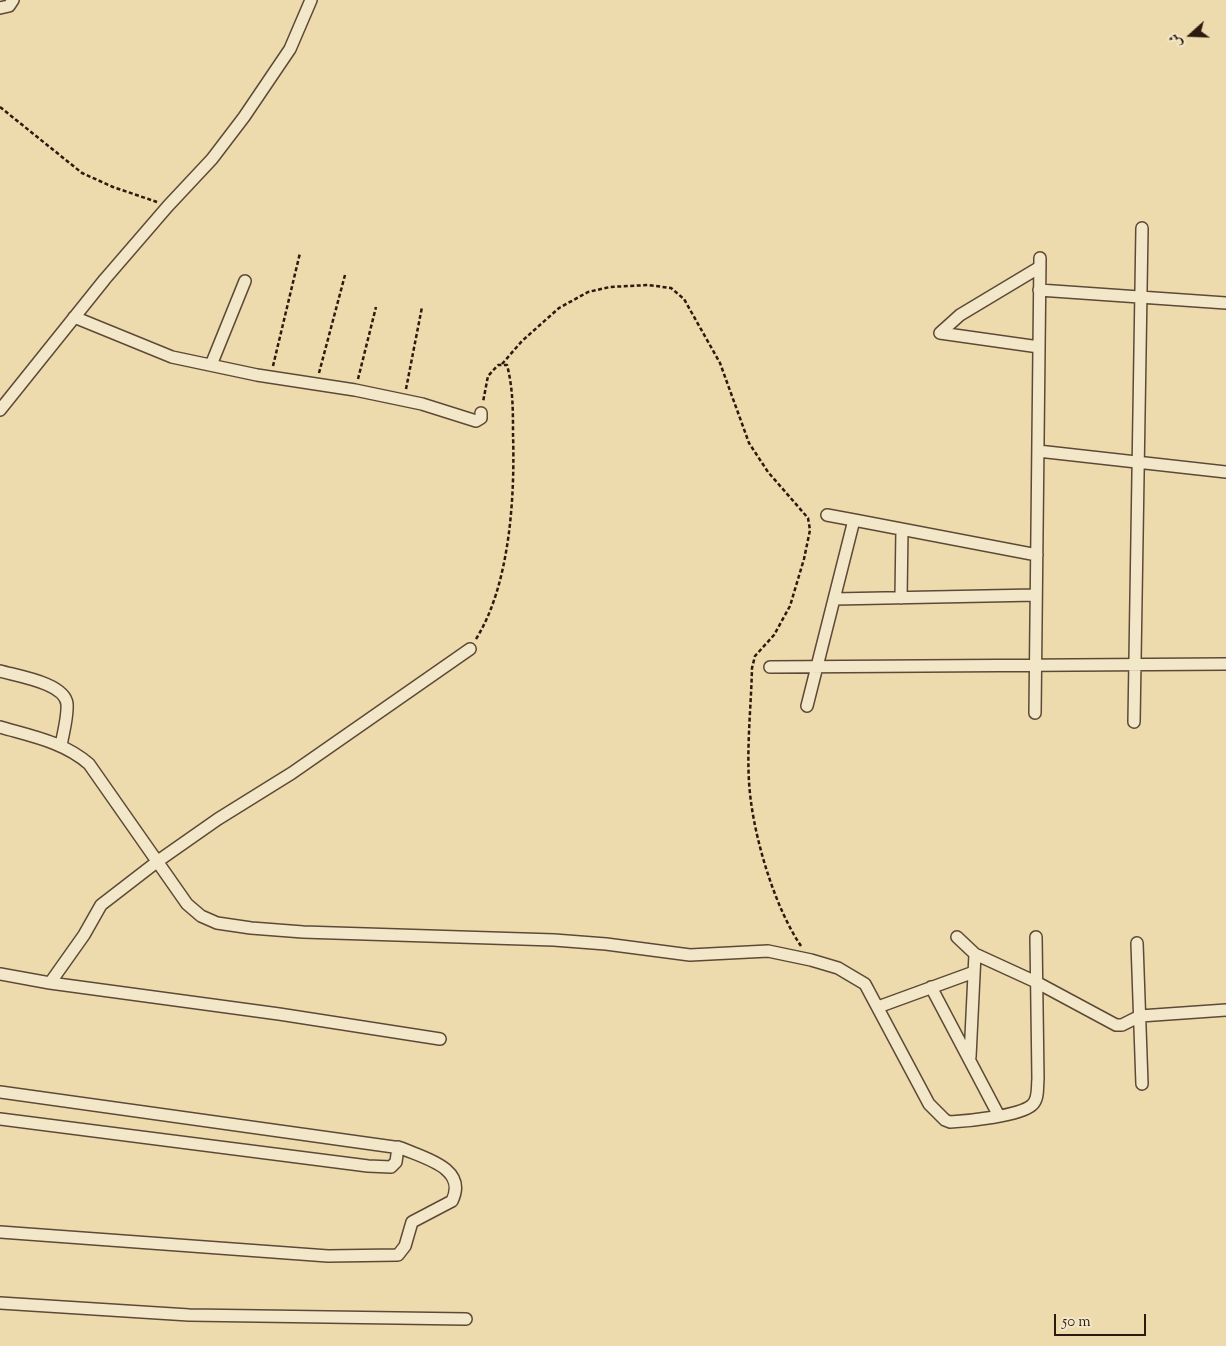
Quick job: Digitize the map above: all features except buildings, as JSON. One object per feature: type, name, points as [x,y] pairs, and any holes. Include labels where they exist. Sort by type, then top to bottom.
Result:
[{"type":"street","points":[[0,8],[9,6],[13,0]]},
{"type":"street","points":[[0,410],[168,206],[212,160],[290,49],[311,0]]},
{"type":"street","points":[[1134,722],[1142,228]]},
{"type":"street","points":[[1035,713],[1040,263],[960,315],[940,333],[1039,347]]},
{"type":"street","points":[[211,365],[245,280]]},
{"type":"street","points":[[1039,290],[1226,303]]},
{"type":"street","points":[[74,318],[172,357],[270,377],[355,390],[404,400],[476,421],[481,418],[481,413]]},
{"type":"street","points":[[1038,451],[1226,472]]},
{"type":"street","points":[[827,515],[1036,555]]},
{"type":"street","points":[[807,706],[854,520]]},
{"type":"street","points":[[901,598],[902,529]]},
{"type":"street","points":[[834,599],[1036,595]]},
{"type":"street","points":[[50,983],[84,935],[95,912],[101,905],[158,861],[218,819],[292,773],[470,649]]},
{"type":"street","points":[[770,667],[1226,664]]},
{"type":"street","points":[[0,671],[41,682],[58,689],[64,695],[67,702],[67,713],[60,746]]},
{"type":"street","points":[[0,727],[60,746],[76,753],[89,764],[187,904],[201,916],[226,924],[303,932],[554,940],[606,944],[690,955],[768,951],[811,960],[855,976],[865,984],[878,1006],[930,1104],[938,1114],[950,1122],[999,1116],[1024,1110],[1032,1106],[1036,1100],[1036,937]]},
{"type":"street","points":[[957,937],[975,954],[1036,982],[1116,1025],[1122,1025],[1140,1016],[1226,1010]]},
{"type":"street","points":[[1137,943],[1142,1084]]},
{"type":"street","points":[[970,1059],[975,954]]},
{"type":"street","points":[[878,1006],[974,972]]},
{"type":"street","points":[[0,974],[50,983],[269,1012],[440,1039]]},
{"type":"street","points":[[931,987],[999,1116]]},
{"type":"street","points":[[0,1092],[398,1147],[442,1166],[455,1179],[457,1187],[452,1201],[412,1222],[405,1246],[398,1255],[328,1256],[0,1232]]},
{"type":"street","points":[[0,1119],[368,1166],[391,1166],[396,1162],[398,1147]]},
{"type":"street","points":[[0,1303],[189,1315],[466,1319]]},
{"type":"path","points":[[0,107],[82,173],[113,187],[168,206]]},
{"type":"path","points":[[270,377],[300,253]]},
{"type":"path","points":[[316,384],[345,275]]},
{"type":"path","points":[[481,413],[488,376],[494,367],[502,364],[522,341],[559,308],[588,292],[610,287],[648,285],[671,288],[684,299],[720,363],[749,443],[768,472],[808,518],[810,530],[790,606],[774,635],[755,656],[752,668],[749,768],[751,802],[772,884],[788,924],[811,960]]},
{"type":"path","points":[[355,390],[376,307]]},
{"type":"path","points":[[404,400],[422,308]]},
{"type":"path","points":[[470,649],[484,626],[498,581],[511,526],[514,476],[512,390],[507,365],[502,364]]}]
